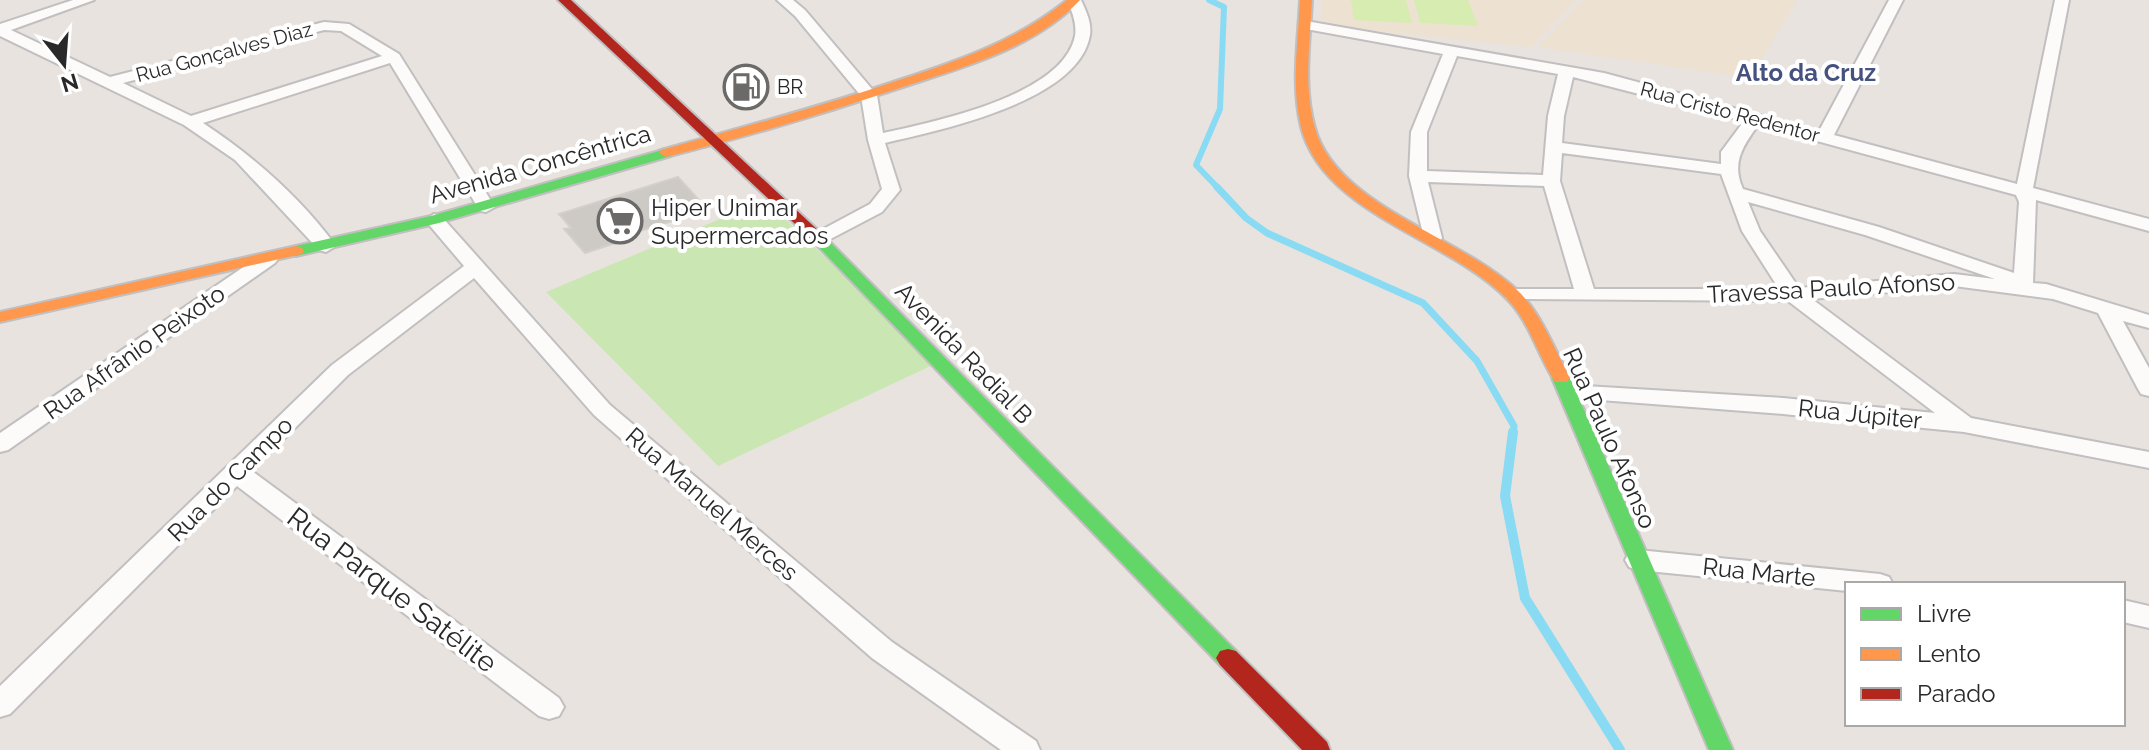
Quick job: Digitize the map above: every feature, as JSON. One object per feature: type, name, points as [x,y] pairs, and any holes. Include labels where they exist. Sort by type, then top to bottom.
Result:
[{"type":"street","points":[[0,30],[87,0]]},
{"type":"street","name":"Avenida Radial B","points":[[564,0],[819,239],[1318,750]]},
{"type":"street","points":[[784,0],[800,13],[869,95],[876,140],[891,190],[886,200],[876,208],[819,239]]},
{"type":"street","points":[[876,140],[965,119],[1038,89],[1062,67],[1081,41],[1082,20],[1074,0]]},
{"type":"street","name":"Avenida Concêntrica","points":[[0,317],[326,246],[486,207],[713,137],[869,95],[1005,48],[1048,23],[1074,0]]},
{"type":"street","name":"Rua Paulo Afonso","points":[[1306,0],[1303,88],[1308,130],[1324,163],[1339,183],[1357,197],[1432,238],[1514,295],[1569,392],[1721,750]]},
{"type":"street","points":[[1824,138],[1896,0]]},
{"type":"street","points":[[1735,193],[1908,241],[2024,286],[2028,202],[2024,191],[2062,0]]},
{"type":"street","name":"Rua Gonçalves Diaz","points":[[110,82],[335,25],[344,27],[394,57],[486,207]]},
{"type":"street","name":"Rua Cristo Redentor","points":[[1306,25],[1604,78],[2149,225]]},
{"type":"street","points":[[0,30],[190,122],[241,156],[326,246]]},
{"type":"street","points":[[1432,238],[1418,176],[1419,132],[1451,52]]},
{"type":"street","points":[[190,122],[394,57]]},
{"type":"street","points":[[1567,71],[1556,116],[1551,181],[1586,295]]},
{"type":"street","points":[[1754,119],[1730,152],[1728,170],[1751,231],[1793,295],[1964,424]]},
{"type":"street","points":[[1554,147],[1728,170]]},
{"type":"street","points":[[1418,176],[1551,181]]},
{"type":"street","name":"Rua Manuel Merces","points":[[434,220],[602,410],[882,650],[1025,750]]},
{"type":"street","name":"Rua Afrânio Peixoto","points":[[0,444],[268,259]]},
{"type":"street","name":"Rua do Campo","points":[[0,705],[340,370],[474,268]]},
{"type":"street","name":"Travessa Paulo Afonso","points":[[1514,295],[1793,295],[1926,280],[1954,280],[2024,286],[2149,322]]},
{"type":"street","points":[[2108,312],[2149,389]]},
{"type":"street","name":"Rua Júpiter","points":[[1569,392],[1783,406],[1964,424],[2149,460]]},
{"type":"street","name":"Rua Parque Satélite","points":[[236,472],[549,707]]},
{"type":"street","name":"Rua Marte","points":[[1638,560],[1860,582]]},
{"type":"street","points":[[2125,611],[2149,617]]},
{"type":"shaded area","points":[[1322,0],[1577,0],[1531,47],[1321,25]]},
{"type":"shaded area","points":[[1584,0],[1797,0],[1750,78],[1538,47]]},
{"type":"green space","points":[[1351,0],[1406,0],[1412,23],[1354,20]]},
{"type":"green space","points":[[1414,0],[1468,0],[1478,26],[1420,23]]},
{"type":"green space","points":[[765,200],[937,363],[718,466],[546,292]]},
{"type":"building","name":"Hiper Unimar Supermercados","points":[[678,177],[708,210],[614,239],[616,243],[585,253],[564,229],[571,228],[559,214]]},
{"type":"waterway","points":[[1209,0],[1224,7],[1220,109],[1196,165],[1219,189]]},
{"type":"waterway","points":[[1217,187],[1246,218],[1267,233],[1423,303],[1477,361],[1514,426],[1513,434]]},
{"type":"waterway","points":[[1513,432],[1505,496],[1525,598],[1620,750]]},
{"type":"traffic: fast","points":[[296,251],[434,220],[666,153]]},
{"type":"traffic: fast","points":[[817,237],[1228,658]]},
{"type":"traffic: fast","points":[[1561,378],[1721,750]]},
{"type":"traffic: slow","points":[[666,153],[851,100],[977,57],[1036,28],[1074,0]]},
{"type":"traffic: slow","points":[[1306,0],[1305,112],[1315,149],[1326,167],[1357,195],[1462,257],[1512,294],[1531,321],[1561,378]]},
{"type":"traffic: slow","points":[[0,317],[296,251]]},
{"type":"traffic: jam","points":[[564,0],[817,237]]},
{"type":"traffic: jam","points":[[1228,658],[1318,750]]},
{"type":"place","name":"BR","points":[[746,87]]},
{"type":"place","name":"Hiper Unimar Supermercados","points":[[620,221]]},
{"type":"district","name":"Alto da Cruz","points":[[1806,72]]}]
